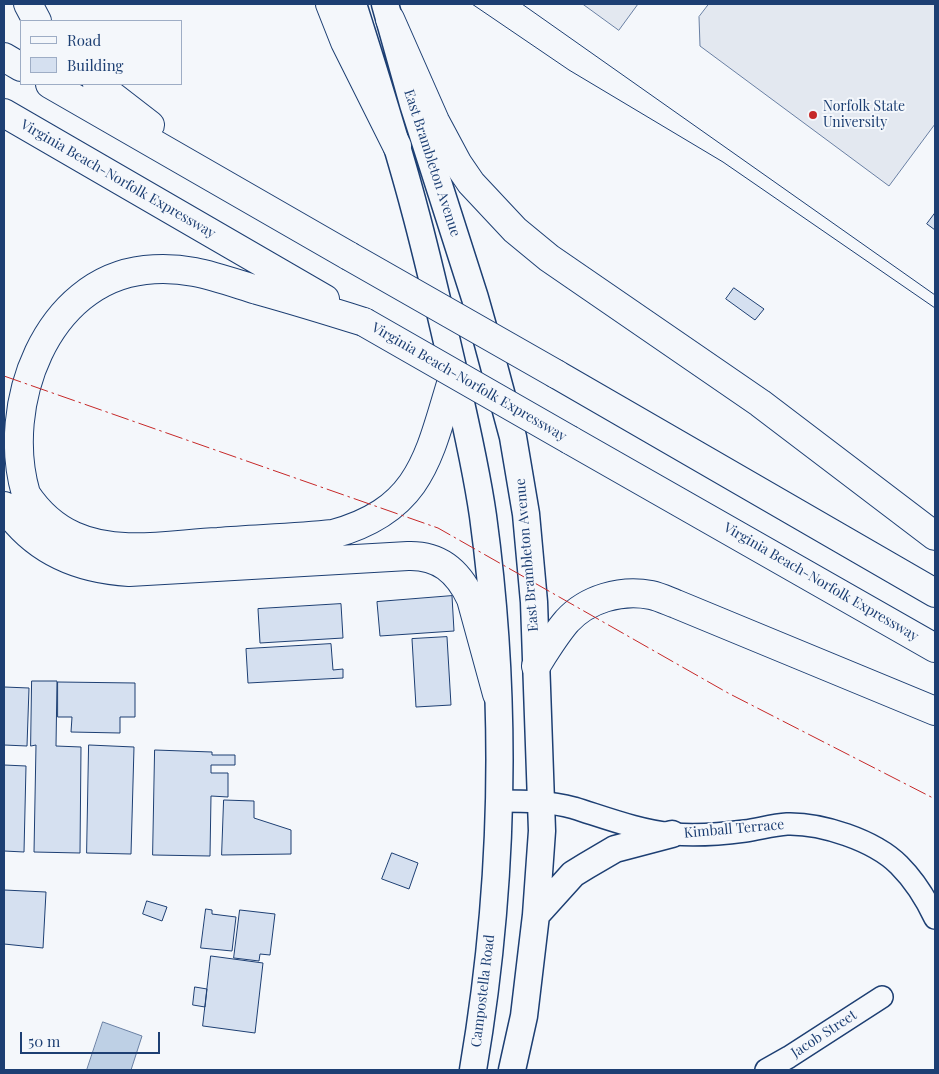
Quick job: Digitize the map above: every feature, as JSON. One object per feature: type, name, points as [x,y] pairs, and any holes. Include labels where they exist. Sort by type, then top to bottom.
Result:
[{"type":"highway","points":[[28,4],[37,20]]},
{"type":"highway","points":[[330,4],[346,42],[397,146]]},
{"type":"highway","points":[[387,12],[435,121],[458,164],[485,200],[515,230],[549,258],[760,403],[935,536]]},
{"type":"highway","points":[[4,57],[20,66]]},
{"type":"highway","points":[[52,85],[935,593]]},
{"type":"highway","points":[[98,85],[228,186]]},
{"type":"highway","name":"Virginia Beach-Norfolk Expressway","points":[[4,113],[364,322],[935,648]]},
{"type":"highway","points":[[364,322],[217,276],[188,270],[158,269],[131,272],[91,286],[67,303],[45,325],[26,352],[13,382],[7,413],[7,443],[9,457],[20,484],[38,509],[49,520],[73,535],[101,544],[140,546],[333,534],[358,526],[382,513],[393,506],[412,486],[430,451],[454,374]]},
{"type":"highway","points":[[4,506],[28,535],[51,552],[77,564],[103,570],[130,572],[427,556],[454,572],[469,594],[497,694]]},
{"type":"highway","points":[[536,666],[561,628],[578,611],[600,599],[626,594],[644,594],[676,604],[935,711]]},
{"type":"main road","name":"East Brambleton Avenue","points":[[353,4],[397,146],[432,274],[466,422],[483,516],[492,604],[497,694],[499,801],[498,843],[492,911]]},
{"type":"main road","name":"East Brambleton Avenue","points":[[387,12],[412,104],[475,298],[513,436],[527,523],[534,602],[542,831],[536,915]]},
{"type":"main road","points":[[512,1070],[524,1016],[536,915],[573,874],[586,866],[615,849],[672,834]]},
{"type":"main road","name":"Campostella Road","points":[[473,1070],[483,1010],[492,911]]},
{"type":"street","name":"Kimball Terrace","points":[[499,801],[541,802],[573,808],[605,819],[672,834],[742,831],[788,824],[830,828],[871,845],[898,864],[927,900],[935,918]]},
{"type":"street","name":"Jacob Street","points":[[766,1070],[790,1057],[882,997]]},
{"type":"shaded area","points":[[583,4],[638,4],[619,30]]},
{"type":"shaded area","points":[[709,4],[935,4],[935,124],[889,186],[700,46],[699,17]]},
{"type":"water","points":[[103,1022],[142,1036],[131,1070],[87,1070]]},
{"type":"building","points":[[935,213],[935,230],[927,224]]},
{"type":"building","points":[[734,288],[764,309],[755,320],[726,299]]},
{"type":"building","points":[[452,596],[454,631],[380,636],[377,602]]},
{"type":"building","points":[[341,604],[343,638],[260,643],[258,609]]},
{"type":"building","points":[[447,637],[451,705],[416,707],[412,639]]},
{"type":"building","points":[[331,644],[333,670],[343,669],[343,678],[248,683],[246,649]]},
{"type":"building","points":[[32,681],[57,681],[56,746],[81,747],[80,853],[34,852],[36,745],[31,746]]},
{"type":"building","points":[[58,682],[135,683],[135,717],[120,717],[120,733],[71,732],[72,717],[58,717]]},
{"type":"building","points":[[4,687],[29,688],[27,746],[4,745]]},
{"type":"building","points":[[89,745],[134,747],[131,854],[87,853]]},
{"type":"building","points":[[155,750],[212,752],[212,755],[235,755],[235,765],[211,765],[211,773],[228,773],[228,797],[211,796],[210,856],[153,855]]},
{"type":"building","points":[[4,765],[26,766],[24,852],[4,851]]},
{"type":"building","points":[[224,800],[254,801],[254,818],[291,830],[291,854],[222,855]]},
{"type":"building","points":[[392,853],[418,863],[409,889],[382,879]]},
{"type":"building","points":[[4,890],[46,892],[43,948],[4,944]]},
{"type":"building","points":[[147,901],[167,907],[162,921],[143,914]]},
{"type":"building","points":[[206,909],[212,910],[212,914],[236,917],[232,951],[201,948]]},
{"type":"building","points":[[240,910],[275,914],[270,955],[260,954],[259,961],[234,958]]},
{"type":"building","points":[[211,956],[263,963],[255,1033],[203,1026]]},
{"type":"building","points":[[195,987],[207,989],[205,1007],[193,1005]]},
{"type":"tram line","points":[[472,4],[569,70],[723,162],[935,308]]},
{"type":"tram line","points":[[522,4],[935,295]]},
{"type":"power","points":[[4,376],[438,528],[728,693],[935,799]]},
{"type":"place","name":"Norfolk State University","points":[[813,115]]}]
